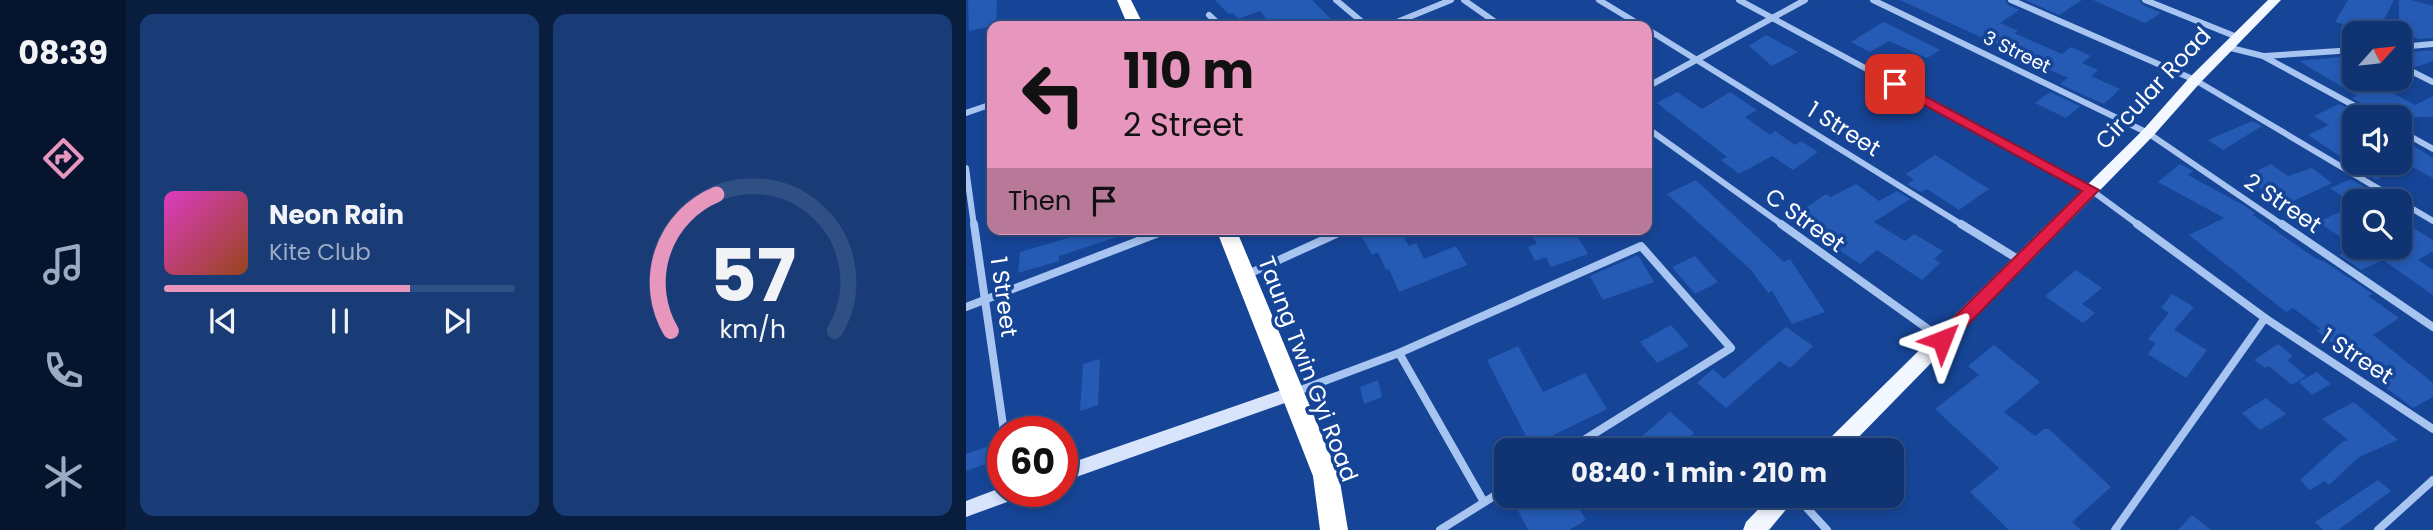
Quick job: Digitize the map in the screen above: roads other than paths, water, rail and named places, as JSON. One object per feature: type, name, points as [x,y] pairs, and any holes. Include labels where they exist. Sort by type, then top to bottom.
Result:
[{"type":"highway","points":[[1124,0],[1134,21]]},
{"type":"highway","name":"Taung Twin Gyi Road","points":[[1229,235],[1326,477],[1334,530]]},
{"type":"main road","name":"Circular Road","points":[[1844,438],[2148,133],[2195,80],[2275,0]]},
{"type":"main road","points":[[1754,530],[1775,508]]},
{"type":"street","points":[[1336,0],[1361,21]]},
{"type":"street","points":[[1399,21],[1451,0]]},
{"type":"street","points":[[1464,0],[1494,21]]},
{"type":"street","points":[[1599,0],[1634,21]]},
{"type":"street","points":[[1739,0],[2091,190]]},
{"type":"street","points":[[1652,84],[1805,0]]},
{"type":"street","name":"3 Street","points":[[1872,0],[2148,133]]},
{"type":"street","points":[[2011,0],[2195,80],[2433,221]]},
{"type":"street","points":[[2145,0],[2263,56],[2353,105]]},
{"type":"street","points":[[1209,15],[1216,21]]},
{"type":"street","name":"1 Street","points":[[1652,32],[2021,261]]},
{"type":"street","points":[[2412,46],[2433,44]]},
{"type":"street","points":[[2263,56],[2342,51]]},
{"type":"street","points":[[2412,72],[2433,82]]},
{"type":"street","points":[[966,113],[987,106]]},
{"type":"street","name":"C Street","points":[[1652,132],[1942,340]]},
{"type":"street","name":"2 Street","points":[[2148,133],[2433,327]]},
{"type":"street","points":[[2412,137],[2433,149]]},
{"type":"street","name":"1 Street","points":[[966,168],[1002,416]]},
{"type":"street","name":"1 Street","points":[[2091,190],[2264,318],[2433,429]]},
{"type":"street","points":[[966,307],[1154,235]]},
{"type":"street","points":[[1246,275],[1334,235]]},
{"type":"street","points":[[1078,468],[1399,353],[1640,246],[1731,348],[1587,438]]},
{"type":"street","points":[[2115,530],[2264,318]]},
{"type":"street","points":[[1399,353],[1484,502]]},
{"type":"street","points":[[2378,530],[2433,480]]},
{"type":"street","points":[[1440,530],[1494,496]]},
{"type":"street","points":[[966,509],[987,501]]},
{"type":"street","points":[[1808,508],[1827,530]]}]
